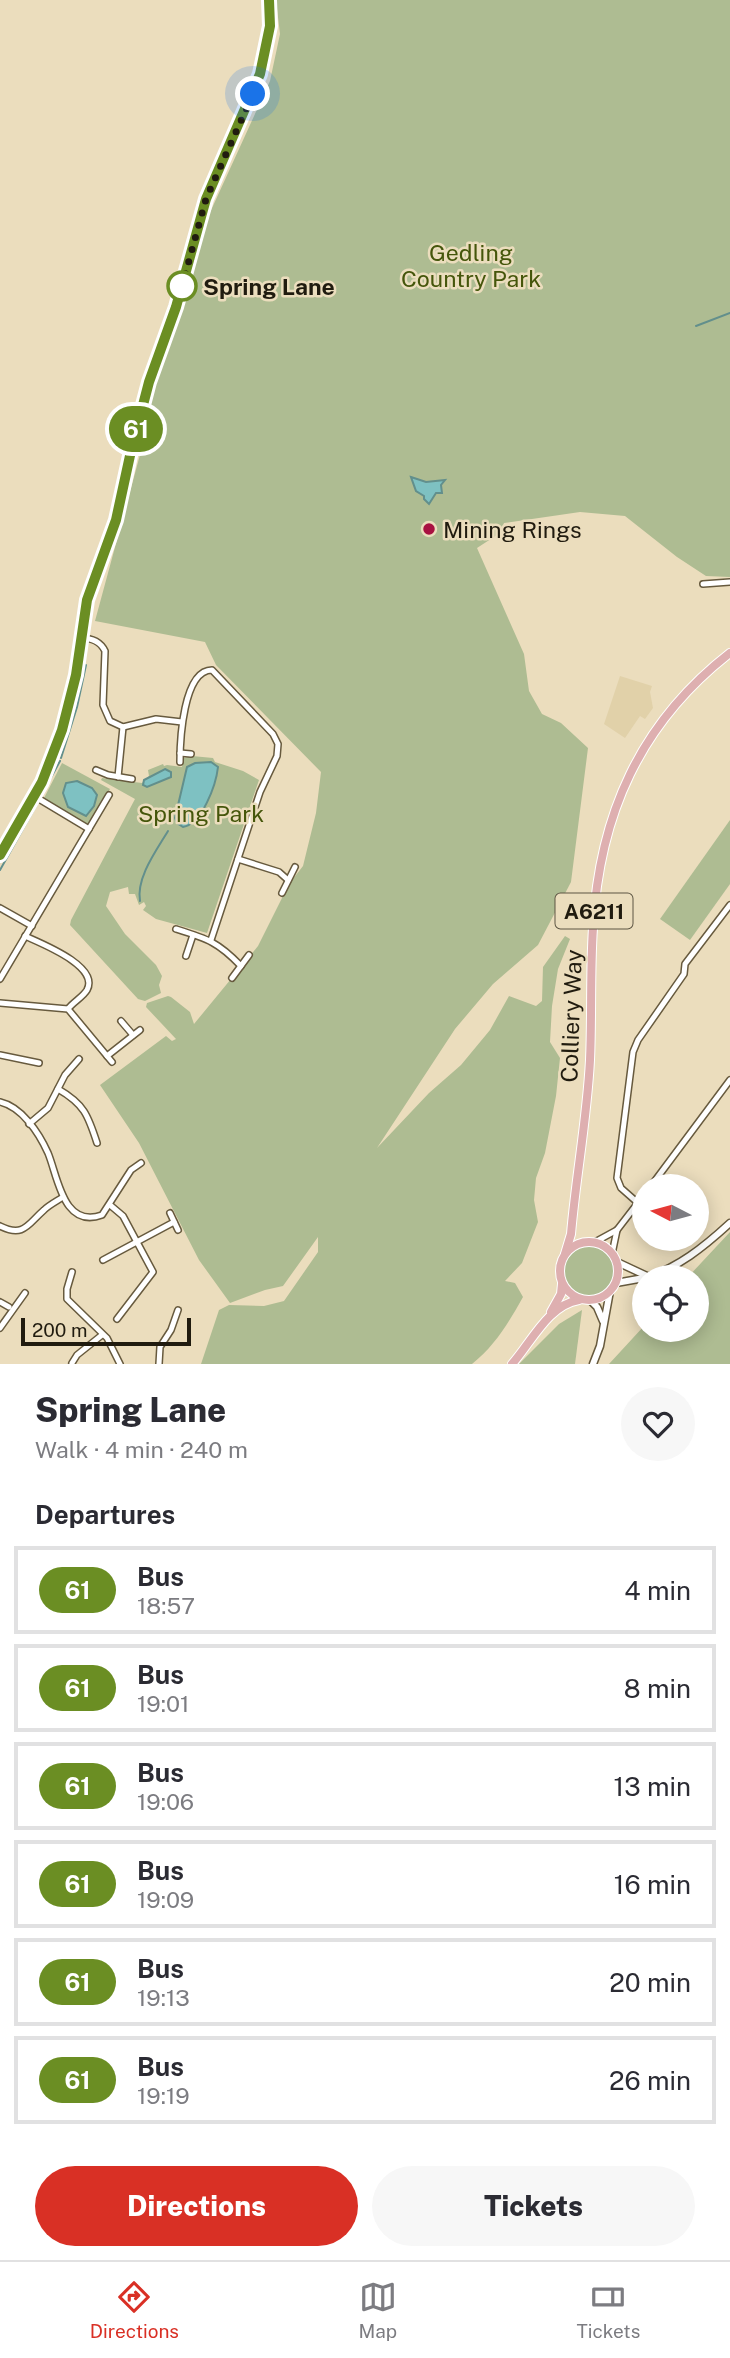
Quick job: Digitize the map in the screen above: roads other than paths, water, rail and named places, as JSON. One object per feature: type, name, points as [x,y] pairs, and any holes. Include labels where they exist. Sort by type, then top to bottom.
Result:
[{"type":"main road","name":"Colliery Way","points":[[565,1254],[569,1243],[589,1073],[593,928],[597,884],[606,844],[625,785],[645,744],[669,710],[730,653]]},
{"type":"main road","points":[[548,1318],[569,1301],[601,1298],[613,1287],[618,1271],[615,1258],[604,1246],[578,1233],[573,1212]]},
{"type":"main road","points":[[512,1364],[548,1318],[561,1294],[559,1268],[565,1254],[577,1244],[592,1242]]},
{"type":"main road","points":[[562,1284],[567,1291],[585,1300]]},
{"type":"street","points":[[0,855],[42,782],[67,713],[87,600],[110,539],[149,382],[176,307],[196,229],[260,74],[270,26],[269,0]]},
{"type":"street","points":[[703,584],[730,582]]},
{"type":"street","points":[[81,638],[95,640],[104,648],[104,712],[110,721],[123,727],[156,719],[182,722]]},
{"type":"street","points":[[180,762],[182,722],[192,684],[198,674],[212,670],[273,734],[278,744],[277,756],[264,782],[211,940]]},
{"type":"street","points":[[118,777],[123,727]]},
{"type":"street","points":[[180,753],[191,754]]},
{"type":"street","points":[[96,770],[132,779]]},
{"type":"street","points":[[0,979],[109,795]]},
{"type":"street","points":[[34,796],[89,829]]},
{"type":"street","points":[[238,859],[279,872],[288,880]]},
{"type":"street","points":[[282,893],[295,867]]},
{"type":"street","points":[[632,1198],[621,1188],[617,1178],[636,1044],[684,974],[685,964],[730,905]]},
{"type":"street","points":[[0,908],[32,926]]},
{"type":"street","points":[[176,929],[211,940],[227,951],[241,966]]},
{"type":"street","points":[[186,956],[193,935]]},
{"type":"street","points":[[25,936],[56,950],[85,970],[87,990],[68,1010]]},
{"type":"street","points":[[232,978],[250,955]]},
{"type":"street","points":[[0,1003],[68,1010],[110,1059],[140,1030]]},
{"type":"street","points":[[121,1021],[133,1035]]},
{"type":"street","points":[[0,1055],[22,1058],[35,1064]]},
{"type":"street","points":[[29,1124],[48,1108],[69,1069],[79,1059]]},
{"type":"street","points":[[69,1069],[76,1074]]},
{"type":"street","points":[[660,1174],[730,1080]]},
{"type":"street","points":[[58,1089],[78,1102],[97,1143]]},
{"type":"street","points":[[0,1102],[16,1109],[29,1124],[47,1151],[63,1197],[75,1212],[89,1217],[102,1214],[110,1205],[129,1168],[141,1163]]},
{"type":"street","points":[[95,1136],[102,1133]]},
{"type":"street","points":[[0,1226],[10,1230],[22,1230],[63,1197]]},
{"type":"street","points":[[110,1205],[123,1216],[153,1272],[117,1319]]},
{"type":"street","points":[[592,1242],[617,1230],[632,1211]]},
{"type":"street","points":[[170,1213],[178,1230]]},
{"type":"street","points":[[103,1260],[174,1222]]},
{"type":"street","points":[[671,1265],[689,1256],[730,1223]]},
{"type":"street","points":[[22,1230],[26,1237]]},
{"type":"street","points":[[617,1230],[615,1258],[632,1268]]},
{"type":"street","points":[[112,1255],[116,1263]]},
{"type":"street","points":[[72,1272],[67,1299],[109,1341],[120,1364]]},
{"type":"street","points":[[70,1280],[77,1283]]},
{"type":"street","points":[[593,1364],[600,1346],[613,1287],[632,1281]]},
{"type":"street","points":[[0,1328],[25,1293]]},
{"type":"street","points":[[121,1300],[127,1304]]},
{"type":"street","points":[[585,1300],[599,1310],[604,1323]]},
{"type":"street","points":[[0,1301],[9,1307]]},
{"type":"street","points":[[159,1364],[159,1351],[171,1330],[170,1318],[178,1310]]},
{"type":"street","points":[[72,1363],[74,1353],[102,1335]]},
{"type":"water","points":[[411,477],[426,482],[445,480],[441,485],[442,493],[436,493],[429,504],[424,496],[416,491]]},
{"type":"water","points":[[211,762],[218,767],[211,793],[196,819],[183,827],[175,818],[187,767],[195,763]]},
{"type":"water","points":[[165,769],[171,772],[171,777],[147,787],[143,785],[144,780]]},
{"type":"water","points":[[77,781],[92,788],[97,795],[94,806],[86,816],[68,807],[63,793],[66,783]]},
{"type":"waterway","points":[[696,326],[730,313]]},
{"type":"waterway","points":[[61,758],[77,707],[86,665]]},
{"type":"waterway","points":[[41,796],[60,761]]},
{"type":"waterway","points":[[0,870],[37,804]]},
{"type":"waterway","points":[[140,901],[144,874],[168,831]]},
{"type":"place","name":"Spring Lane","points":[[182,286]]},
{"type":"place","name":"Mining Rings","points":[[429,529]]},
{"type":"park label","name":"Gedling Country Park","points":[[471,265]]},
{"type":"park label","name":"Spring Park","points":[[201,813]]}]
